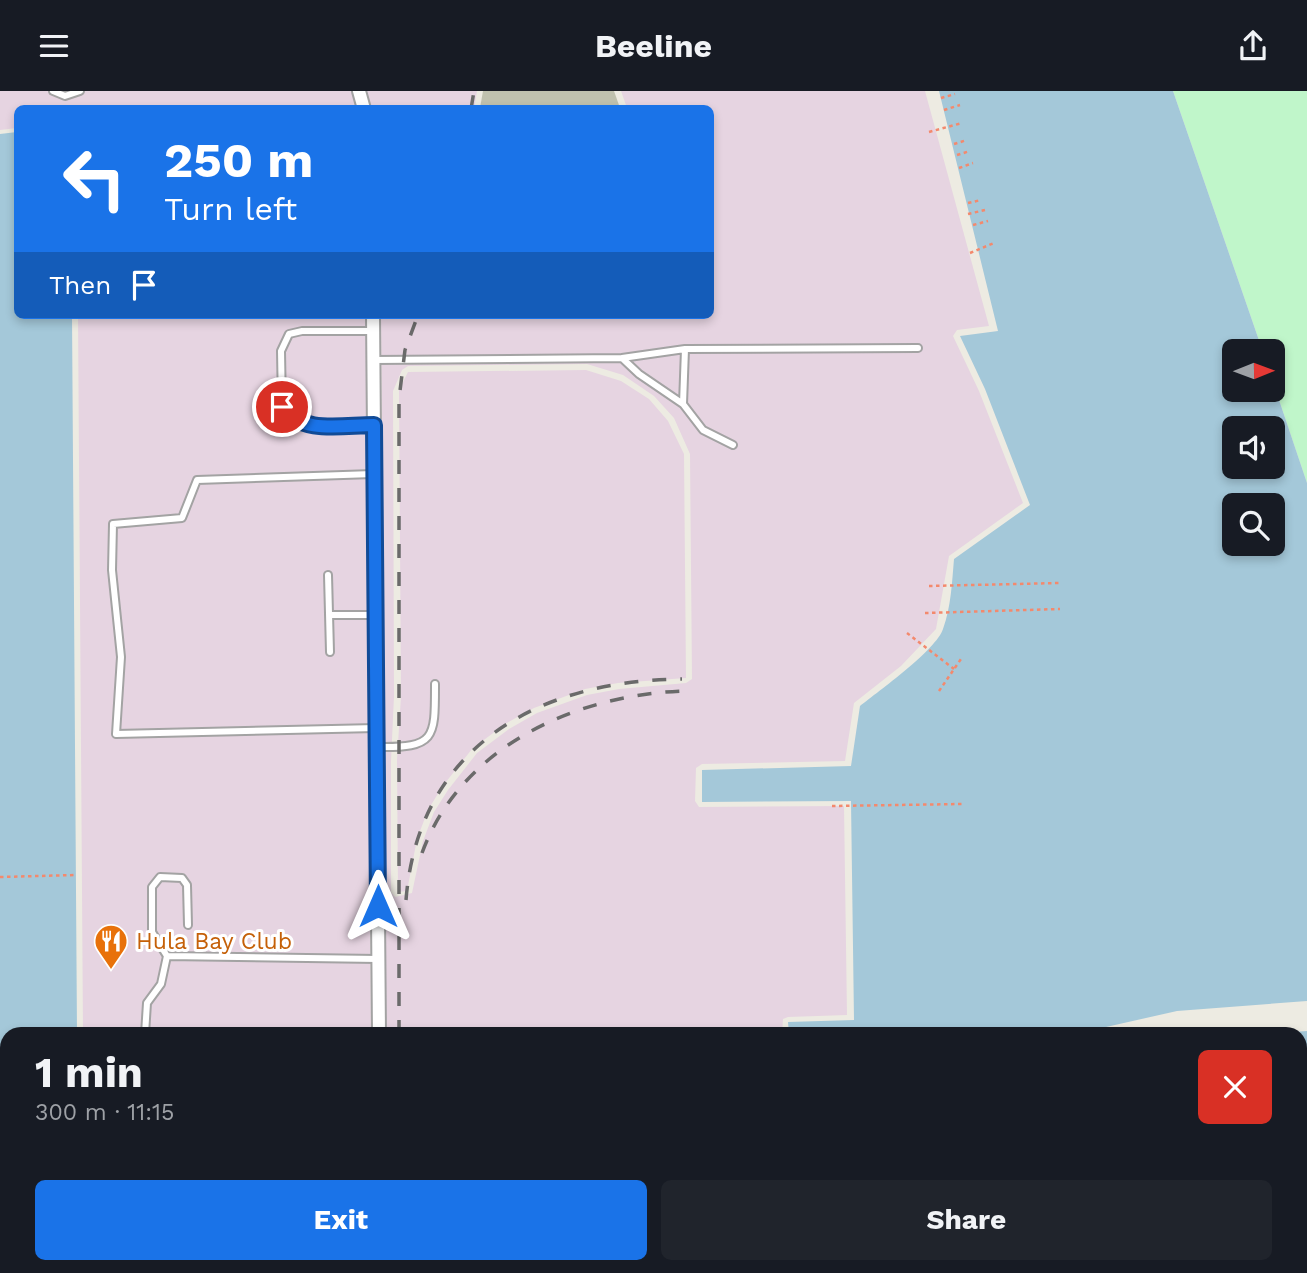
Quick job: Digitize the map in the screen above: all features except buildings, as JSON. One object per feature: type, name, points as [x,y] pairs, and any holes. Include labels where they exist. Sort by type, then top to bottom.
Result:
[{"type":"street","points":[[373,319],[379,1027]]},
{"type":"lane","points":[[53,91],[65,96],[80,91]]},
{"type":"lane","points":[[373,331],[302,331],[289,334],[281,351],[282,407],[290,419],[306,425],[374,425]]},
{"type":"lane","points":[[374,360],[622,358],[685,349],[918,348]]},
{"type":"lane","points":[[683,404],[685,349]]},
{"type":"lane","points":[[622,358],[639,375],[683,404],[703,430],[733,445]]},
{"type":"lane","points":[[374,474],[197,480],[182,518],[113,524],[112,570],[121,657],[116,734],[376,729]]},
{"type":"lane","points":[[328,575],[330,652]]},
{"type":"lane","points":[[329,615],[376,615]]},
{"type":"lane","points":[[376,747],[409,748],[429,739],[435,726],[435,684]]},
{"type":"lane","points":[[145,1027],[147,1003],[161,984],[167,956],[152,932],[152,887],[160,877],[182,878],[187,885],[188,925]]},
{"type":"lane","points":[[167,956],[378,959]]},
{"type":"path","points":[[941,98],[955,94]]},
{"type":"path","points":[[944,110],[960,106]]},
{"type":"path","points":[[929,132],[962,123]]},
{"type":"path","points":[[954,144],[967,140]]},
{"type":"path","points":[[957,155],[970,151]]},
{"type":"path","points":[[958,168],[973,163]]},
{"type":"path","points":[[968,203],[981,200]]},
{"type":"path","points":[[968,213],[985,210]]},
{"type":"path","points":[[973,225],[988,221]]},
{"type":"path","points":[[970,253],[994,243]]},
{"type":"path","points":[[929,586],[1059,583]]},
{"type":"path","points":[[925,613],[1060,609]]},
{"type":"path","points":[[907,632],[954,669]]},
{"type":"path","points":[[939,691],[961,659]]},
{"type":"path","points":[[832,806],[962,804]]},
{"type":"path","points":[[0,877],[76,875]]},
{"type":"shaded area","points":[[0,91],[477,91],[475,105],[14,105],[14,128],[0,130]]},
{"type":"shaded area","points":[[483,91],[614,91],[619,105],[481,105]]},
{"type":"shaded area","points":[[621,91],[925,91],[989,326],[957,330],[953,336],[979,391],[1023,503],[949,556],[936,629],[901,666],[854,703],[845,761],[702,764],[696,768],[695,801],[699,807],[844,806],[847,1015],[788,1017],[783,1019],[782,1027],[386,1027],[381,319],[714,319],[714,105],[626,105]],"holes":[[[587,364],[623,375],[654,396],[674,418],[690,454],[692,679],[686,683],[619,689],[587,695],[537,713],[509,729],[477,753],[448,790],[434,812],[423,841],[412,893],[395,897],[391,892],[394,696],[393,391],[402,370],[408,366]]]},
{"type":"shaded area","points":[[78,319],[366,319],[371,1027],[83,1027]]},
{"type":"shaded area","points":[[586,370],[621,381],[649,399],[668,421],[684,454],[686,678],[618,683],[585,689],[534,708],[505,724],[472,749],[442,787],[428,810],[417,839],[407,891],[398,892],[397,760],[401,696],[399,390],[408,372]]},
{"type":"green space","points":[[1173,91],[1307,91],[1307,483],[1280,403],[1285,402],[1285,339],[1259,339]]},
{"type":"water","points":[[939,91],[1173,91],[1259,339],[1222,339],[1222,403],[1280,403],[1284,416],[1222,416],[1222,479],[1285,479],[1285,418],[1307,483],[1307,1001],[1177,1011],[1106,1027],[788,1027],[788,1022],[854,1020],[851,801],[702,802],[702,770],[851,766],[860,706],[919,659],[943,629],[954,559],[1030,505],[985,389],[960,336],[998,331]]},
{"type":"water","points":[[14,132],[14,319],[72,319],[77,1027],[0,1027],[0,134]]},
{"type":"railway","points":[[472,105],[474,91]]},
{"type":"railway","points":[[399,1027],[399,399],[405,350],[417,319]]},
{"type":"railway","points":[[406,900],[415,846],[434,801],[461,763],[495,732],[535,709],[581,692],[630,682],[682,679]]},
{"type":"railway","points":[[422,853],[440,815],[464,783],[494,756],[527,733],[564,716],[603,703],[683,691]]},
{"type":"place","name":"Hula Bay Club","points":[[111,971]]},
{"type":"route","points":[[282,407],[290,419],[306,425],[374,425],[378,906]]}]
